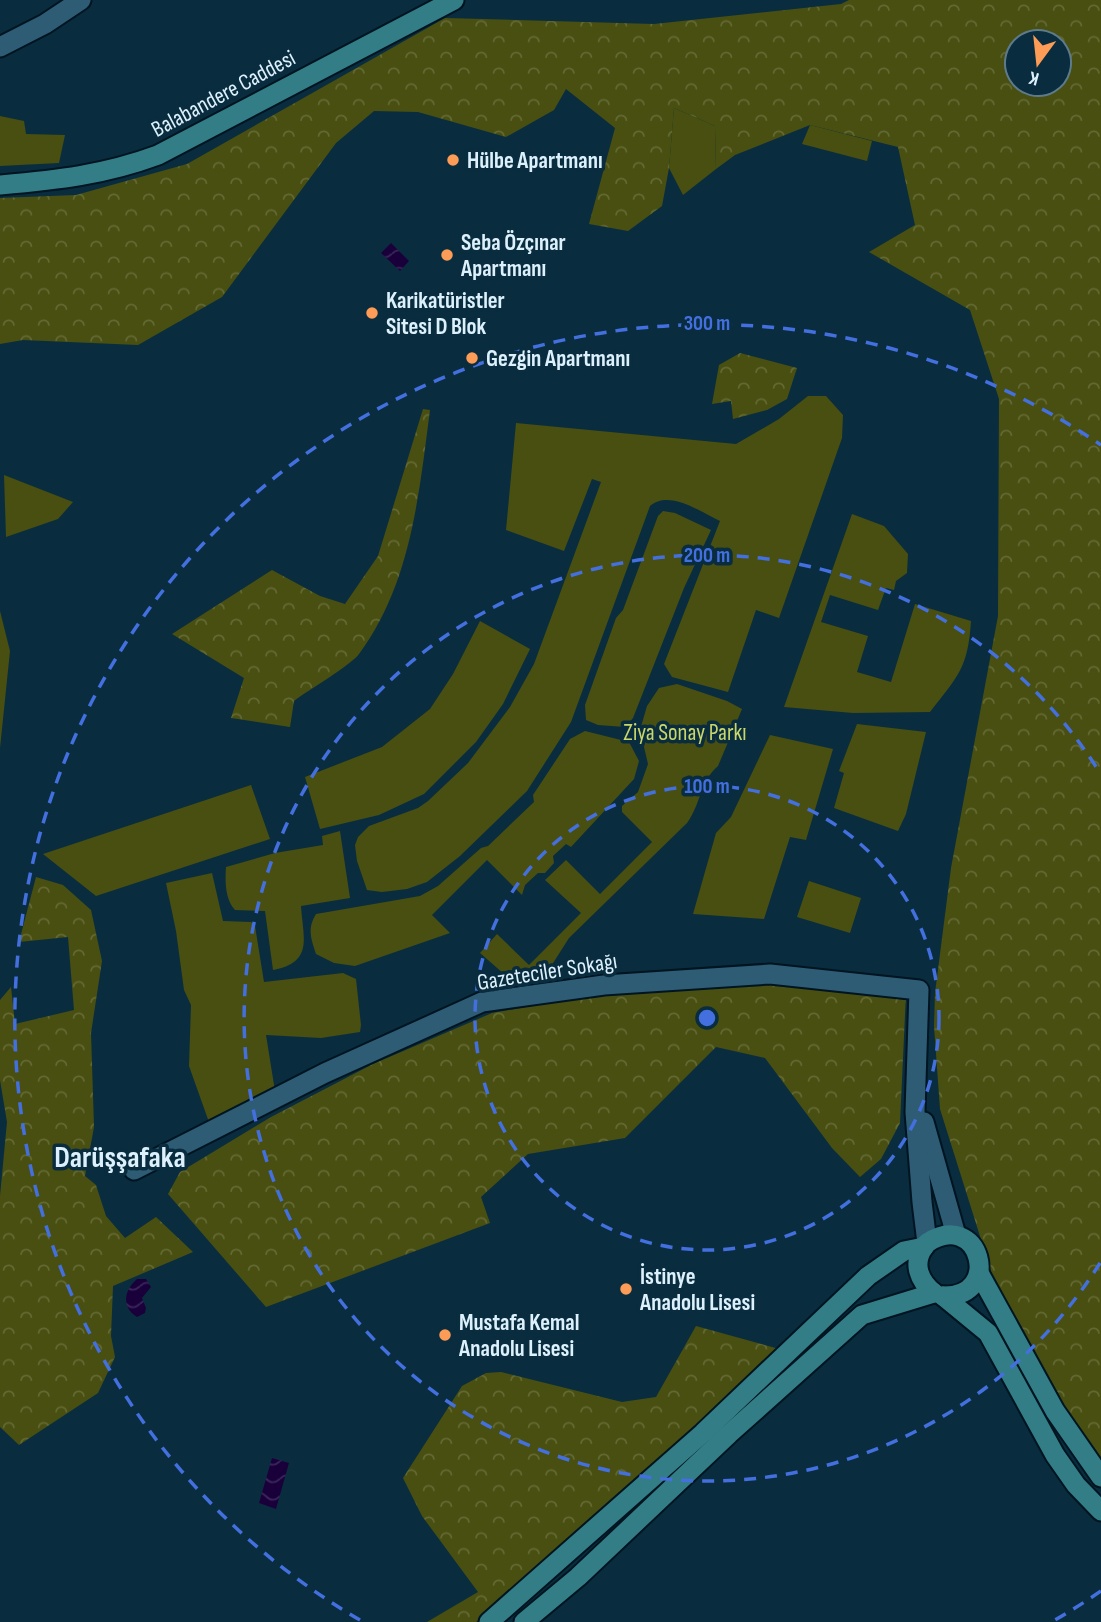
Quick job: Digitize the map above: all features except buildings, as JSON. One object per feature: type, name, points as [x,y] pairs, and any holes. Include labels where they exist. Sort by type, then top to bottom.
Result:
[{"type":"main road","name":"Balabandere Caddesi","points":[[0,185],[91,176],[158,155],[454,0]]},
{"type":"main road","points":[[489,1622],[703,1433],[868,1276],[904,1251],[926,1245],[946,1234],[965,1239],[978,1254],[979,1273],[1055,1411],[1101,1478]]},
{"type":"main road","points":[[926,1245],[918,1260],[918,1269],[926,1287],[939,1294],[988,1333],[1055,1455],[1076,1485],[1101,1511]]},
{"type":"main road","points":[[524,1622],[578,1577],[729,1434],[862,1315],[939,1294],[953,1296],[969,1289],[979,1273]]},
{"type":"street","points":[[0,47],[45,24],[81,0]]},
{"type":"street","name":"Gazeteciler Sokağı","points":[[134,1170],[325,1073],[482,1002],[604,985],[770,974],[919,990],[917,1097]]},
{"type":"street","points":[[917,1097],[956,1235]]},
{"type":"street","points":[[917,1097],[915,1112],[926,1245]]},
{"type":"green space","points":[[849,0],[1101,0],[1101,1476],[996,1287],[940,1109],[934,1026],[935,993],[951,868],[998,616],[999,399],[970,310],[869,252],[915,225],[898,147],[810,125],[735,155],[716,169],[715,126],[674,108],[669,168],[662,206],[628,231],[589,224],[615,128],[566,89],[554,110],[506,137],[418,112],[374,111],[336,143],[222,297],[138,345],[23,340],[0,344],[0,198],[76,195],[187,164],[445,18],[654,24],[841,4]]},
{"type":"green space","points":[[674,108],[715,126],[716,169],[683,195],[669,168]]},
{"type":"green space","points":[[0,116],[24,121],[26,134],[65,135],[59,163],[0,166]]},
{"type":"green space","points":[[810,125],[872,141],[867,161],[802,144]]},
{"type":"green space","points":[[740,353],[797,368],[787,399],[767,410],[733,419],[731,401],[712,404],[719,365]]},
{"type":"green space","points":[[808,396],[826,396],[843,415],[842,438],[779,618],[756,610],[728,692],[672,677],[664,664],[720,521],[685,504],[658,501],[650,506],[571,722],[527,791],[460,856],[427,882],[407,889],[382,892],[367,890],[357,861],[355,845],[358,837],[369,826],[418,808],[428,801],[468,763],[510,707],[534,664],[601,482],[592,479],[564,551],[506,530],[516,423],[736,444],[779,419]]},
{"type":"green space","points":[[423,409],[430,410],[410,537],[390,598],[377,627],[354,659],[294,701],[290,727],[231,718],[244,678],[172,634],[272,570],[320,596],[345,604],[378,556]]},
{"type":"green space","points":[[4,475],[73,502],[58,519],[6,537]]},
{"type":"green space","points":[[663,511],[675,513],[711,530],[684,588],[633,718],[625,727],[598,725],[586,720],[585,705],[616,618],[623,610],[658,516]]},
{"type":"green space","points":[[852,514],[884,526],[908,554],[907,573],[896,581],[894,590],[886,588],[878,610],[830,595],[821,622],[868,636],[857,672],[891,682],[915,604],[971,621],[970,637],[960,671],[930,712],[853,713],[784,707]]},
{"type":"green space","points":[[0,611],[10,651],[0,748]]},
{"type":"green space","points":[[480,621],[530,649],[503,704],[476,742],[424,794],[379,815],[320,829],[305,777],[382,747],[430,709],[453,674]]},
{"type":"green space","name":"Ziya Sonay Parkı","points":[[677,684],[742,709],[718,766],[708,779],[692,816],[569,938],[548,971],[513,982],[480,953],[497,934],[529,965],[581,913],[545,880],[566,860],[600,894],[652,842],[622,812],[622,806],[638,792],[648,764],[640,730],[647,706],[659,688]]},
{"type":"green space","points":[[857,724],[926,732],[906,814],[898,831],[834,808],[844,773],[839,771]]},
{"type":"green space","points":[[585,731],[629,742],[639,761],[634,779],[571,847],[566,844],[553,856],[554,863],[545,873],[538,873],[525,885],[522,895],[487,860],[432,915],[450,933],[355,966],[334,963],[316,954],[311,929],[316,914],[420,896],[438,886],[481,848],[488,846],[534,802],[533,795],[570,739]]},
{"type":"green space","points":[[770,735],[833,749],[806,840],[790,837],[764,919],[693,914],[716,833],[731,817]]},
{"type":"green space","points":[[251,785],[270,839],[96,896],[43,854]]},
{"type":"green space","points":[[340,831],[350,898],[301,906],[304,938],[300,955],[286,966],[273,970],[265,911],[235,910],[227,895],[226,867],[275,853],[323,845],[322,836]]},
{"type":"green space","points":[[212,873],[223,921],[251,922],[255,926],[264,982],[343,973],[356,979],[361,1025],[360,1032],[321,1038],[266,1035],[275,1091],[210,1125],[189,1066],[191,1005],[184,990],[166,883]]},
{"type":"green space","points":[[36,877],[63,885],[91,910],[102,961],[91,1033],[94,1127],[85,1176],[96,1185],[106,1216],[125,1238],[156,1217],[193,1252],[113,1286],[111,1336],[115,1357],[98,1393],[19,1445],[0,1427],[0,1196],[7,1122],[0,1080],[0,1000],[11,987],[15,1024],[74,1010],[68,937],[19,942]]},
{"type":"green space","points":[[809,881],[861,898],[850,933],[797,917]]},
{"type":"green space","points":[[757,981],[906,993],[900,1123],[881,1159],[860,1177],[832,1148],[765,1058],[716,1047],[625,1138],[528,1154],[481,1197],[490,1223],[266,1307],[168,1194],[180,1172],[271,1117],[373,1064],[492,1013],[607,993]]},
{"type":"green space","points":[[696,1326],[779,1349],[668,1463],[476,1622],[427,1622],[478,1592],[422,1516],[403,1478],[462,1386],[486,1373],[501,1372],[622,1402],[656,1397]]},
{"type":"water","points":[[391,243],[409,261],[400,271],[381,253]]},
{"type":"water","points":[[137,1279],[146,1279],[151,1287],[142,1298],[145,1313],[137,1317],[128,1308],[126,1298],[129,1288]]},
{"type":"water","points":[[272,1458],[289,1463],[276,1509],[259,1503]]},
{"type":"place","name":"Hülbe Apartmanı","points":[[453,160]]},
{"type":"place","name":"Seba Özçınar Apartmanı","points":[[447,255]]},
{"type":"place","name":"Karikatüristler Sitesi D Blok","points":[[372,313]]},
{"type":"place","name":"Gezgin Apartmanı","points":[[472,358]]},
{"type":"place","name":"İstinye Anadolu Lisesi","points":[[626,1289]]},
{"type":"place","name":"Mustafa Kemal Anadolu Lisesi","points":[[445,1335]]},
{"type":"district","name":"Darüşşafaka","points":[[120,1157]]}]
